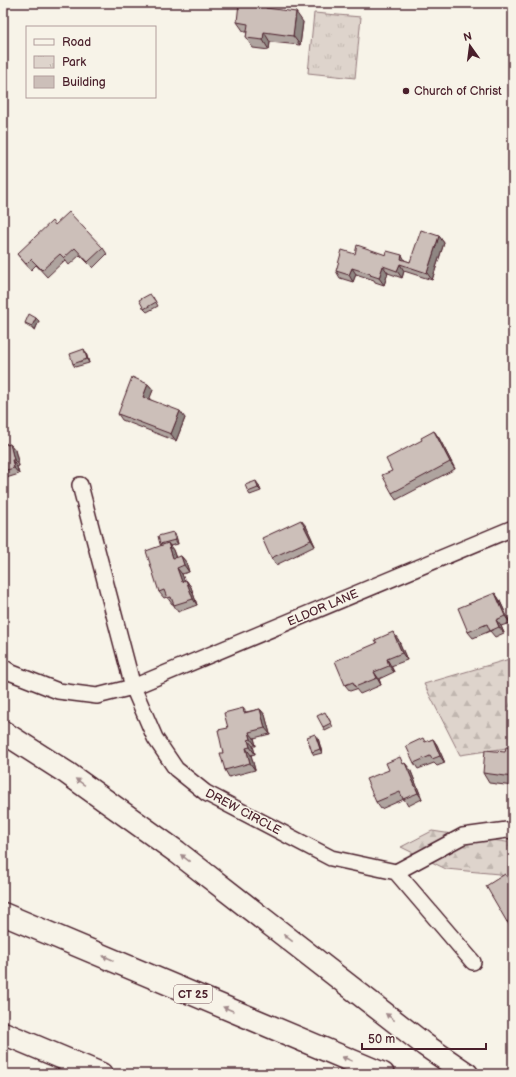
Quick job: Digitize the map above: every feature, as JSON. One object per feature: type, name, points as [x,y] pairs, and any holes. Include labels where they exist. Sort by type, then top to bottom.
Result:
[{"type":"highway","points":[[3,732],[72,776],[171,848],[467,1074]]},
{"type":"highway","name":"CT 25","points":[[3,914],[383,1074]]},
{"type":"highway","points":[[3,1033],[101,1074]]},
{"type":"highway","points":[[3,1046],[84,1074]]},
{"type":"street","name":"DREW CIRCLE","points":[[80,485],[133,687],[155,738],[176,769],[206,793],[331,858],[396,872]]},
{"type":"street","name":"ELDOR LANE","points":[[3,668],[58,691],[97,696],[133,687],[513,528]]},
{"type":"street","points":[[473,962],[396,872],[463,836],[507,830],[513,831]]},
{"type":"green space","points":[[314,13],[361,17],[355,78],[308,73]]},
{"type":"green space","points":[[513,658],[513,747],[460,755],[424,684]]},
{"type":"green space","points":[[432,831],[513,843],[513,881],[499,874],[446,869],[401,847]]},
{"type":"building","points":[[239,3],[266,5],[266,8],[296,12],[293,36],[264,32],[263,40],[246,38],[248,24],[237,22]]},
{"type":"building","points":[[69,212],[103,248],[88,262],[75,248],[64,258],[60,254],[42,270],[31,259],[26,264],[17,254],[52,221],[55,225]]},
{"type":"building","points":[[421,230],[439,236],[427,273],[400,264],[397,271],[383,266],[379,278],[352,268],[349,275],[336,271],[342,250],[355,254],[357,245],[386,255],[387,251],[402,255],[401,259],[410,262]]},
{"type":"building","points":[[150,294],[156,302],[144,309],[139,300]]},
{"type":"building","points":[[29,314],[36,318],[32,326],[25,323]]},
{"type":"building","points":[[84,349],[87,359],[73,364],[70,354]]},
{"type":"building","points":[[132,377],[148,384],[143,397],[180,411],[171,434],[118,414]]},
{"type":"building","points":[[513,402],[513,411],[510,404]]},
{"type":"building","points":[[434,431],[450,462],[392,493],[382,475],[392,471],[386,459],[422,440],[421,438]]},
{"type":"building","points":[[6,443],[7,445],[10,444],[14,460],[12,460],[14,468],[3,471],[3,444]]},
{"type":"building","points":[[256,481],[258,488],[248,492],[245,485]]},
{"type":"building","points":[[301,520],[311,540],[271,558],[262,538]]},
{"type":"building","points":[[173,532],[175,540],[160,544],[158,536]]},
{"type":"building","points":[[168,543],[173,558],[181,556],[184,565],[177,568],[182,582],[186,580],[193,599],[174,605],[171,597],[167,598],[164,590],[159,592],[146,551]]},
{"type":"building","points":[[495,593],[505,616],[496,620],[499,627],[490,631],[487,624],[468,632],[458,608]]},
{"type":"building","points":[[393,632],[402,653],[387,659],[389,666],[374,672],[377,678],[355,687],[353,682],[345,685],[335,661],[377,643],[375,640]]},
{"type":"building","points":[[243,708],[244,713],[260,709],[265,728],[249,732],[251,739],[248,740],[250,747],[246,748],[250,763],[225,770],[220,753],[223,753],[218,730],[228,728],[224,713]]},
{"type":"building","points":[[325,712],[331,723],[323,727],[317,716]]},
{"type":"building","points":[[315,734],[320,749],[312,752],[307,737]]},
{"type":"building","points":[[423,738],[425,742],[433,739],[440,756],[432,759],[430,756],[414,763],[406,746]]},
{"type":"building","points":[[506,747],[513,748],[513,777],[483,773],[485,750],[505,752]]},
{"type":"building","points":[[400,757],[403,764],[405,763],[418,793],[403,799],[400,792],[376,802],[366,779],[389,770],[386,763]]},
{"type":"building","points":[[505,874],[513,886],[513,918],[507,922],[486,886]]},
{"type":"place","name":"Church of Christ","points":[[406,91]]}]
